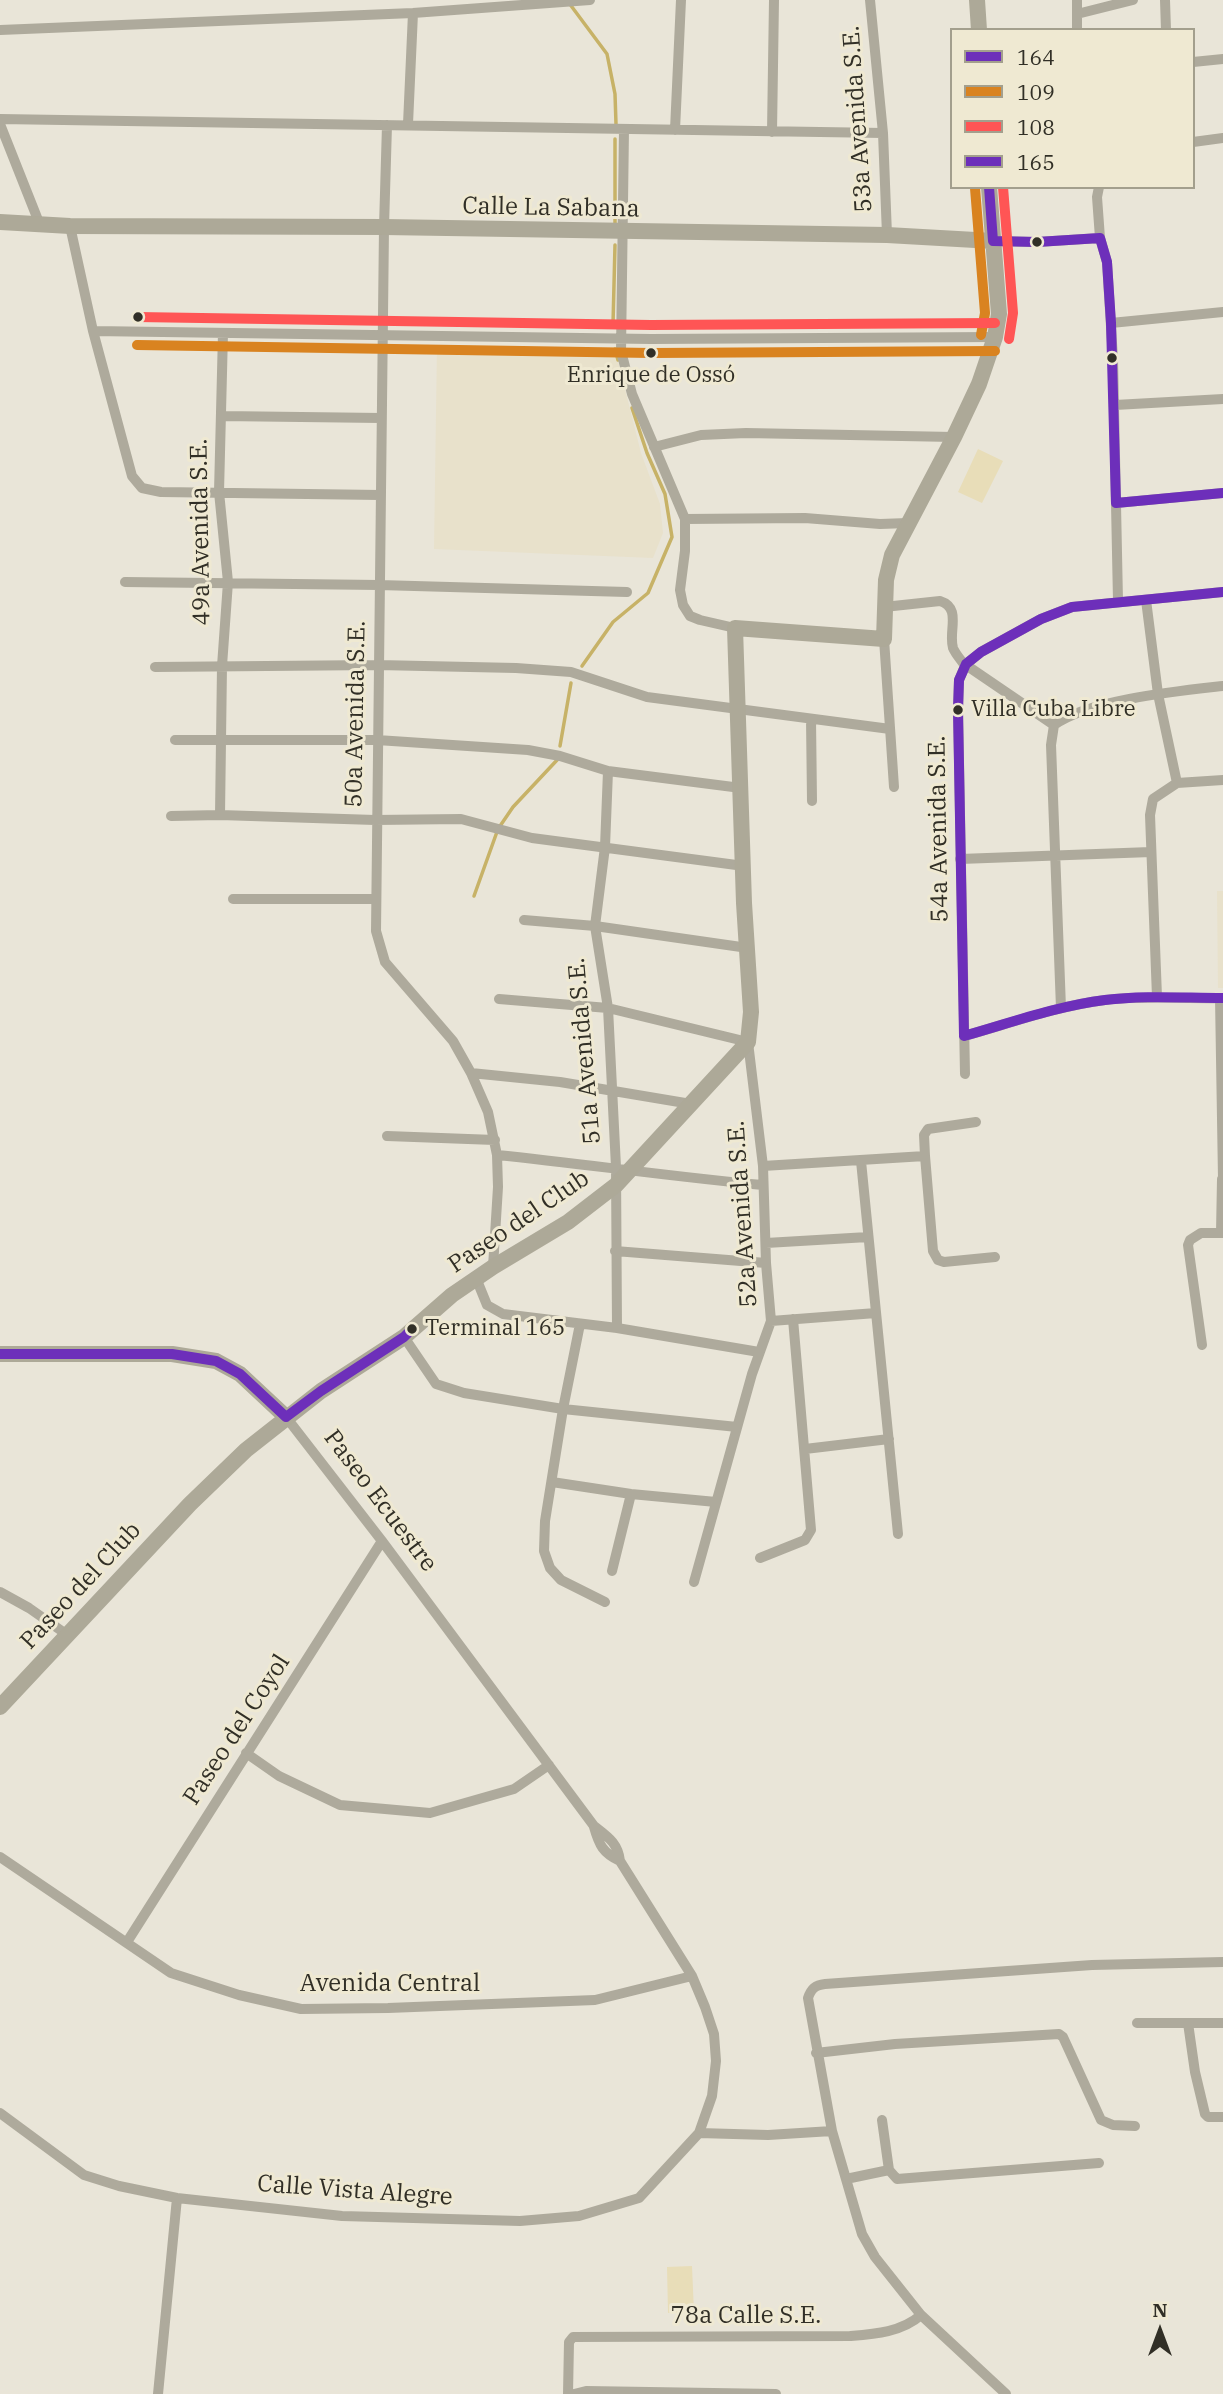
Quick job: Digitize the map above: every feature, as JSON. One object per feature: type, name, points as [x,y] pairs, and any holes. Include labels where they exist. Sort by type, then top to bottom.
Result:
[{"type":"street","points":[[675,130],[681,0]]},
{"type":"street","points":[[772,132],[774,0]]},
{"type":"street","name":"53a Avenida S.E.","points":[[870,0],[883,133],[887,235]]},
{"type":"street","points":[[977,0],[979,28]]},
{"type":"street","points":[[1077,0],[1077,28]]},
{"type":"street","points":[[1077,14],[1133,0]]},
{"type":"street","points":[[1165,0],[1166,28]]},
{"type":"street","points":[[0,30],[413,13],[584,1]]},
{"type":"street","points":[[408,124],[413,13]]},
{"type":"street","points":[[1195,62],[1223,58]]},
{"type":"street","points":[[40,225],[0,121],[408,124],[883,133]]},
{"type":"street","name":"50a Avenida S.E.","points":[[387,125],[377,665],[374,899],[376,931],[385,962],[453,1041],[488,1112],[497,1155],[498,1187],[493,1267]]},
{"type":"street","points":[[624,129],[621,351],[632,394],[685,519],[685,551],[680,590],[682,605],[690,616],[735,628],[884,639]]},
{"type":"street","points":[[1195,142],[1223,138]]},
{"type":"street","points":[[894,787],[884,639],[886,580],[892,555],[954,437],[979,384],[995,337],[999,314],[989,189]]},
{"type":"street","points":[[1099,189],[1100,239],[1107,262],[1115,405],[1118,601]]},
{"type":"street","name":"Calle La Sabana","points":[[0,222],[70,226],[384,227],[887,235],[1037,242],[1100,239]]},
{"type":"street","points":[[70,226],[93,331],[132,476],[142,488],[160,492],[380,495]]},
{"type":"street","points":[[1111,323],[1223,312]]},
{"type":"street","points":[[93,331],[621,339],[995,337]]},
{"type":"street","name":"49a Avenida S.E.","points":[[220,815],[222,666],[228,582],[219,492],[223,333]]},
{"type":"street","points":[[1115,405],[1223,399]]},
{"type":"street","points":[[221,416],[381,418]]},
{"type":"street","points":[[654,447],[701,435],[747,433],[954,437]]},
{"type":"street","points":[[1116,503],[1223,493]]},
{"type":"street","points":[[685,519],[804,518],[880,524],[908,523]]},
{"type":"street","points":[[125,582],[627,592]]},
{"type":"street","points":[[966,664],[981,652],[1041,619],[1072,607],[1223,592]]},
{"type":"street","points":[[1146,600],[1158,694],[1177,783]]},
{"type":"street","points":[[884,607],[940,601],[948,604],[953,610],[953,648],[966,664],[1054,725]]},
{"type":"street","points":[[499,999],[608,1007],[748,1042],[751,1012],[735,628]]},
{"type":"street","name":"54a Avenida S.E.","points":[[965,1074],[958,710],[959,680],[966,664]]},
{"type":"street","points":[[155,667],[377,665],[571,672],[648,697],[890,729]]},
{"type":"street","points":[[1054,725],[1080,711],[1158,694],[1223,686]]},
{"type":"street","points":[[811,719],[812,801]]},
{"type":"street","points":[[1054,725],[1051,745],[1061,1008]]},
{"type":"street","points":[[175,740],[376,740],[528,750],[608,771],[741,788]]},
{"type":"street","name":"51a Avenida S.E.","points":[[608,771],[605,847],[595,926],[608,1007],[612,1091],[623,1169]]},
{"type":"street","points":[[1157,997],[1150,815],[1153,799],[1177,783],[1223,780]]},
{"type":"street","points":[[171,816],[461,820],[532,838],[744,866]]},
{"type":"street","points":[[960,859],[1151,852]]},
{"type":"street","points":[[233,899],[374,899]]},
{"type":"street","points":[[524,920],[595,926],[748,947]]},
{"type":"street","points":[[964,1037],[1061,1008],[1106,1000],[1157,997],[1222,998],[1222,1233],[1201,1233],[1190,1240],[1188,1245],[1202,1345]]},
{"type":"street","name":"Paseo del Club","points":[[0,1707],[190,1504],[246,1450],[321,1391],[404,1337],[452,1295],[568,1222],[616,1185],[623,1169],[691,1104],[748,1042]]},
{"type":"street","name":"52a Avenida S.E.","points":[[694,1582],[737,1426],[771,1321],[763,1166],[748,1042]]},
{"type":"street","points":[[471,1073],[560,1082],[691,1104]]},
{"type":"street","points":[[976,1122],[928,1129],[924,1135],[933,1251],[938,1260],[944,1262],[995,1257]]},
{"type":"street","points":[[387,1136],[495,1140]]},
{"type":"street","points":[[497,1155],[664,1176],[763,1185]]},
{"type":"street","points":[[763,1166],[925,1156]]},
{"type":"street","points":[[860,1161],[898,1534]]},
{"type":"street","points":[[616,1185],[617,1328]]},
{"type":"street","points":[[765,1243],[868,1237]]},
{"type":"street","points":[[615,1251],[766,1263]]},
{"type":"street","points":[[476,1278],[487,1305],[503,1314],[617,1328],[759,1352]]},
{"type":"street","points":[[771,1321],[876,1313]]},
{"type":"street","points":[[760,1558],[805,1540],[811,1530],[793,1319]]},
{"type":"street","points":[[580,1325],[545,1521],[544,1551],[550,1568],[561,1580],[605,1602]]},
{"type":"street","points":[[404,1337],[436,1384],[464,1392],[563,1409],[737,1426]]},
{"type":"street","name":"Paseo Ecuestre","points":[[0,1354],[172,1354],[216,1361],[240,1374],[286,1417],[594,1826],[614,1841],[619,1849],[620,1861],[692,1976],[714,2034],[716,2061],[712,2096],[699,2133]]},
{"type":"street","points":[[804,1449],[889,1439]]},
{"type":"street","points":[[552,1482],[631,1494],[716,1502]]},
{"type":"street","points":[[612,1571],[631,1494]]},
{"type":"street","name":"Paseo del Coyol","points":[[127,1942],[382,1541]]},
{"type":"street","points":[[0,1592],[66,1634]]},
{"type":"street","points":[[246,1754],[279,1776],[340,1804],[430,1813],[514,1789],[549,1765]]},
{"type":"street","name":"Avenida Central","points":[[0,1857],[171,1973],[239,1995],[301,2008],[401,2008],[595,2000],[692,1976]]},
{"type":"street","points":[[1006,2394],[921,2315],[875,2257],[862,2234],[832,2131],[808,1998],[813,1988],[825,1984],[1092,1965],[1223,1962]]},
{"type":"street","points":[[1137,2023],[1223,2023]]},
{"type":"street","points":[[1188,2023],[1195,2072],[1205,2114],[1223,2117]]},
{"type":"street","points":[[817,2053],[895,2044],[1059,2034],[1101,2120],[1135,2126]]},
{"type":"street","name":"Calle Vista Alegre","points":[[0,2113],[84,2175],[119,2186],[177,2198],[342,2216],[520,2221],[579,2216],[639,2198],[699,2133]]},
{"type":"street","points":[[882,2120],[889,2170],[897,2179],[902,2180],[1099,2163]]},
{"type":"street","points":[[699,2133],[768,2135],[832,2131]]},
{"type":"street","points":[[845,2179],[889,2170]]},
{"type":"street","points":[[159,2394],[177,2198]]},
{"type":"street","name":"78a Calle S.E.","points":[[568,2394],[569,2342],[573,2337],[850,2336],[884,2333],[913,2322],[921,2315]]},
{"type":"street","points":[[574,2394],[586,2391],[776,2394]]},
{"type":"shaded area","points":[[437,345],[615,349],[641,453],[660,504],[663,533],[653,558],[434,549]]},
{"type":"shaded area","points":[[978,449],[1003,461],[982,503],[958,492]]},
{"type":"shaded area","points":[[1217,891],[1223,891],[1223,988],[1218,988]]},
{"type":"shaded area","points":[[692,2266],[694,2312],[668,2313],[667,2267]]},
{"type":"waterway","points":[[569,3],[607,54],[615,94],[616,124]]},
{"type":"waterway","points":[[615,139],[615,224]]},
{"type":"waterway","points":[[613,324],[615,245]]},
{"type":"waterway","points":[[615,349],[618,360]]},
{"type":"waterway","points":[[582,666],[613,622],[648,593],[672,537],[665,494],[647,453],[632,408]]},
{"type":"waterway","points":[[560,746],[571,683]]},
{"type":"waterway","points":[[474,896],[498,829],[513,807],[558,759]]},
{"type":"transit line","name":"109","points":[[975,189],[985,313],[981,335]]},
{"type":"transit line","name":"164","points":[[989,189],[993,241]]},
{"type":"transit line","name":"108","points":[[1003,189],[1013,313],[1009,339]]},
{"type":"transit line","name":"164","points":[[1100,238],[1107,262],[1111,323],[1116,503]]},
{"type":"transit line","name":"164","points":[[993,241],[1037,242],[1100,238]]},
{"type":"transit line","name":"108","points":[[137,317],[651,325],[995,323]]},
{"type":"transit line","name":"109","points":[[137,345],[651,353],[995,351]]},
{"type":"transit line","name":"164","points":[[1116,503],[1223,493]]},
{"type":"transit line","name":"164","points":[[964,1036],[958,710],[959,680],[966,664],[981,652],[1041,619],[1072,607],[1223,592]]},
{"type":"transit line","name":"164","points":[[964,1036],[1051,1011],[1105,1000],[1149,997],[1223,998]]},
{"type":"transit line","name":"165","points":[[286,1417],[412,1329]]},
{"type":"transit line","name":"165","points":[[0,1354],[172,1354],[216,1361],[240,1374],[286,1417]]},
{"type":"place","name":"Enrique de Ossó","points":[[651,353]]},
{"type":"place","name":"Villa Cuba Libre","points":[[958,710]]},
{"type":"place","name":"Terminal 165","points":[[412,1329]]}]
